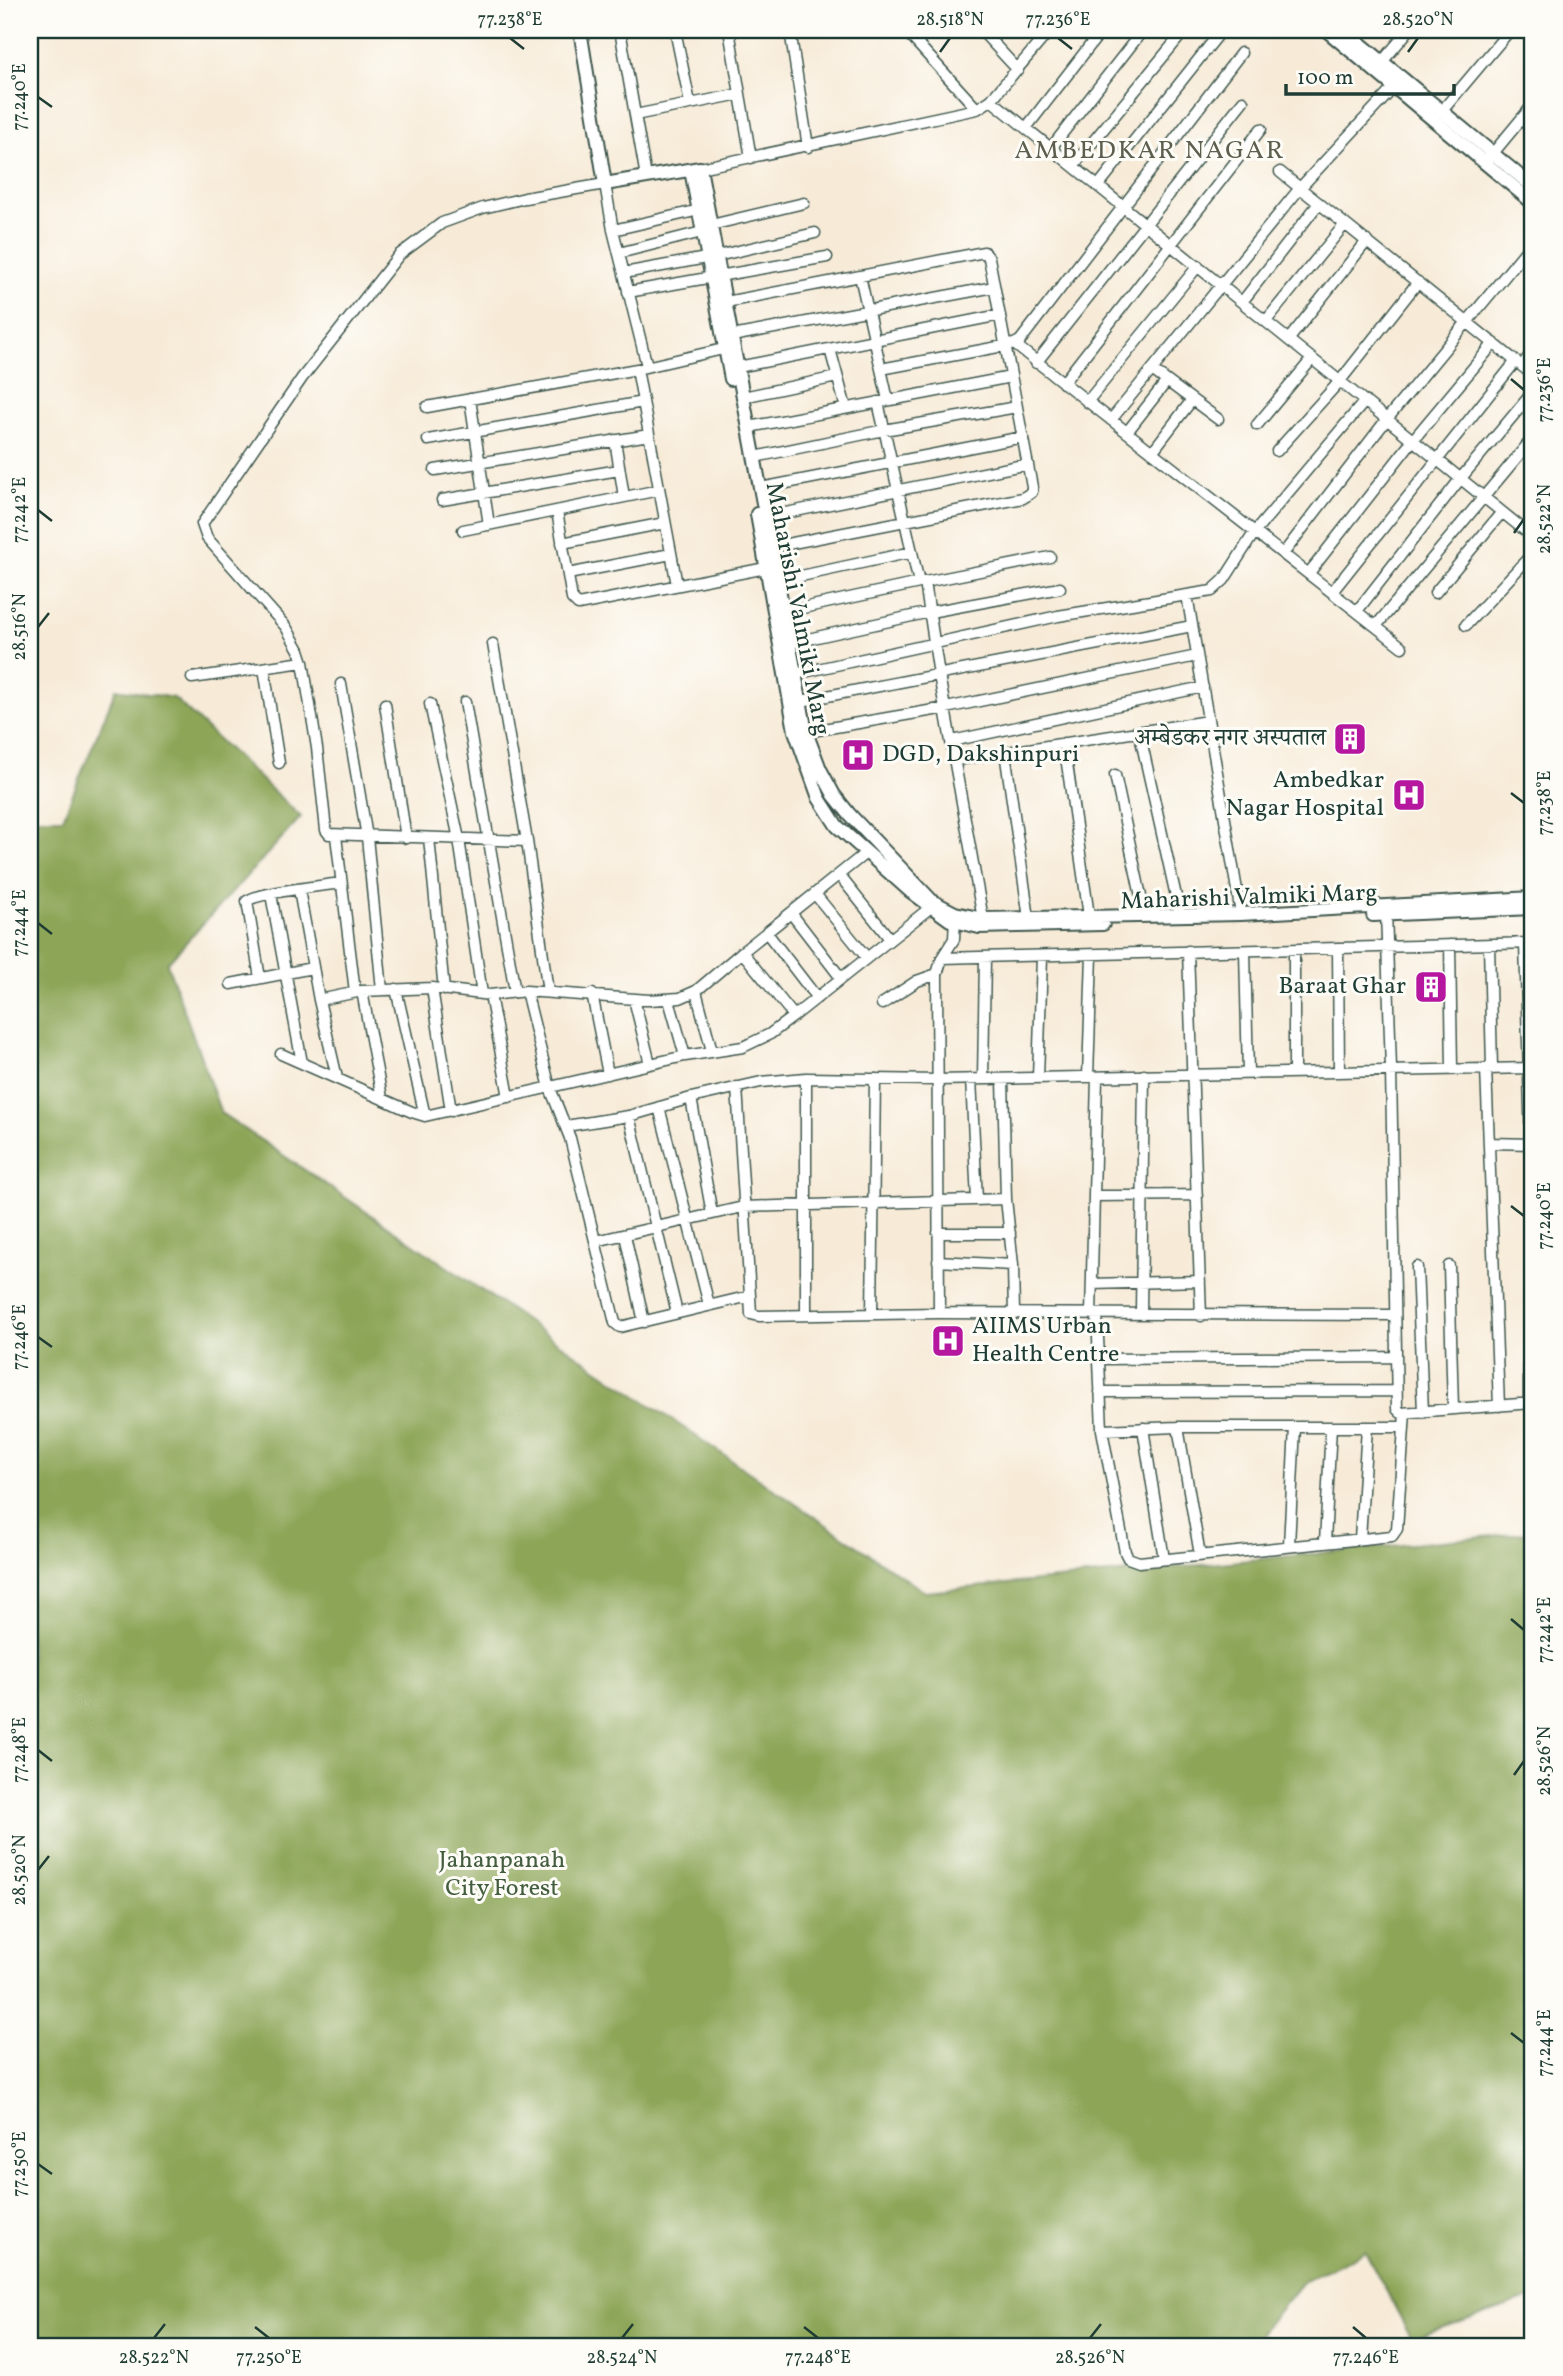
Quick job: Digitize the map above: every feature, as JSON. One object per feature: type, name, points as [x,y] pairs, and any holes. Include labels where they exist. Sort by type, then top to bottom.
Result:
[{"type":"street","points":[[580,30],[613,230],[642,368],[643,402],[677,585]]},
{"type":"street","points":[[620,30],[646,177]]},
{"type":"street","points":[[675,30],[690,103]]},
{"type":"street","points":[[729,30],[751,158]]},
{"type":"street","points":[[790,30],[808,147]]},
{"type":"street","points":[[905,30],[977,109]]},
{"type":"street","points":[[981,30],[1018,70]]},
{"type":"street","points":[[1029,30],[1040,42]]},
{"type":"street","points":[[527,841],[328,834],[317,748],[299,650],[286,627],[206,538],[202,524],[206,517],[302,378],[399,255],[442,223],[483,208],[525,198],[808,147],[977,109],[992,100],[1050,30]]},
{"type":"street","points":[[1026,128],[1101,30]]},
{"type":"street","points":[[1051,148],[1143,30]]},
{"type":"street","points":[[1073,166],[1185,30]]},
{"type":"street","points":[[1344,30],[1382,62],[1398,83],[1441,112],[1533,202]]},
{"type":"street","points":[[1382,62],[1409,30]]},
{"type":"street","points":[[1441,112],[1510,30]]},
{"type":"street","points":[[1330,31],[1398,83],[1489,159],[1533,187]]},
{"type":"street","points":[[1098,186],[1218,35]]},
{"type":"street","points":[[881,369],[1010,345],[1025,335],[1241,53]]},
{"type":"street","points":[[1111,420],[1300,188],[1398,83]]},
{"type":"street","points":[[635,115],[740,93]]},
{"type":"street","points":[[992,100],[1533,537]]},
{"type":"street","points":[[1036,363],[1243,101]]},
{"type":"street","points":[[1489,159],[1533,105]]},
{"type":"street","points":[[1063,383],[1261,129]]},
{"type":"street","name":"Maharishi Valmiki Marg","points":[[696,169],[771,567],[794,731],[819,799],[838,826],[867,852],[939,914],[955,917],[983,919],[1533,908]]},
{"type":"street","points":[[1280,172],[1533,375]]},
{"type":"street","points":[[619,253],[804,203]]},
{"type":"street","points":[[1242,302],[1319,203]]},
{"type":"street","points":[[613,230],[703,209]]},
{"type":"street","points":[[1266,321],[1345,223]]},
{"type":"street","points":[[624,273],[712,257],[815,233]]},
{"type":"street","points":[[1289,340],[1367,242]]},
{"type":"street","points":[[1283,554],[1387,419],[1533,242]]},
{"type":"street","points":[[726,302],[984,252],[989,258],[1000,315],[1010,345],[1012,377],[1032,487],[1029,496],[772,547]]},
{"type":"street","points":[[628,292],[827,257]]},
{"type":"street","points":[[1087,402],[1198,266]]},
{"type":"street","points":[[860,276],[881,369],[884,430],[912,552],[930,612],[983,919]]},
{"type":"street","name":"Maharishi Valmiki Marg","points":[[717,277],[726,302],[731,344],[738,367],[772,547],[771,567],[778,581],[806,732],[820,769],[834,795],[932,901],[955,917],[979,927],[1056,926],[1386,910],[1533,898]]},
{"type":"street","points":[[1277,451],[1340,381],[1418,282]]},
{"type":"street","points":[[427,407],[642,368],[868,311],[994,287]]},
{"type":"street","points":[[738,367],[1000,315]]},
{"type":"street","points":[[1308,573],[1494,343]]},
{"type":"street","points":[[1010,345],[1127,432],[1402,647]]},
{"type":"street","points":[[830,349],[846,408]]},
{"type":"street","points":[[1332,592],[1437,459],[1519,363],[1533,351]]},
{"type":"street","points":[[1257,425],[1312,359]]},
{"type":"street","points":[[1152,370],[1218,419]]},
{"type":"street","points":[[743,397],[837,377]]},
{"type":"street","points":[[749,427],[1012,377]]},
{"type":"street","points":[[1127,432],[1167,381]]},
{"type":"street","points":[[1357,611],[1533,391]]},
{"type":"street","points":[[470,399],[489,525]]},
{"type":"street","points":[[1152,452],[1192,400]]},
{"type":"street","points":[[796,674],[1058,616],[1212,591],[1219,586],[1254,533],[1365,401]]},
{"type":"street","points":[[428,440],[643,402]]},
{"type":"street","points":[[755,457],[884,430],[1017,407]]},
{"type":"street","points":[[435,470],[649,435]]},
{"type":"street","points":[[761,488],[1023,437]]},
{"type":"street","points":[[1376,626],[1533,438]]},
{"type":"street","points":[[615,440],[624,497]]},
{"type":"street","points":[[766,517],[1028,464]]},
{"type":"street","points":[[442,500],[619,470]]},
{"type":"street","points":[[463,530],[659,490]]},
{"type":"street","points":[[557,511],[572,599],[578,605],[771,567]]},
{"type":"street","points":[[1435,593],[1502,512]]},
{"type":"street","points":[[562,543],[665,523]]},
{"type":"street","points":[[778,581],[912,552]]},
{"type":"street","points":[[1466,625],[1533,553]]},
{"type":"street","points":[[568,574],[671,554]]},
{"type":"street","points":[[784,612],[1050,557]]},
{"type":"street","points":[[790,643],[930,612],[1060,588]]},
{"type":"street","points":[[1187,595],[1241,914]]},
{"type":"street","points":[[801,702],[1192,626]]},
{"type":"street","points":[[493,644],[527,841],[548,992]]},
{"type":"street","points":[[806,732],[946,708],[1197,656]]},
{"type":"street","points":[[192,678],[303,662]]},
{"type":"street","points":[[264,668],[279,763]]},
{"type":"street","points":[[341,684],[367,837],[382,990]]},
{"type":"street","points":[[952,741],[1203,687]]},
{"type":"street","points":[[465,702],[488,840],[521,991],[550,1088],[566,1126],[616,1325],[620,1327],[644,1322],[750,1296]]},
{"type":"street","points":[[385,704],[406,838]]},
{"type":"street","points":[[430,704],[459,839],[486,995],[509,1097]]},
{"type":"street","points":[[956,760],[1208,721]]},
{"type":"street","points":[[1139,731],[1181,914]]},
{"type":"street","points":[[1064,743],[1089,916]]},
{"type":"street","points":[[1006,752],[1029,918]]},
{"type":"street","points":[[1115,775],[1145,915]]},
{"type":"street","points":[[336,836],[358,991],[382,1098]]},
{"type":"street","points":[[429,838],[444,990]]},
{"type":"street","points":[[319,1000],[358,991],[432,988],[486,995],[521,991],[669,1000],[696,991],[867,852]]},
{"type":"street","points":[[839,875],[890,939]]},
{"type":"street","points":[[260,978],[246,905],[248,899],[341,883]]},
{"type":"street","points":[[299,890],[319,1000],[337,1078]]},
{"type":"street","points":[[271,894],[302,1063]]},
{"type":"street","points":[[815,894],[867,958]]},
{"type":"street","points":[[281,1054],[425,1116],[685,1056],[743,1047],[770,1034],[931,907]]},
{"type":"street","points":[[1386,910],[1397,1411],[1423,1412],[1531,1403],[1529,1334]]},
{"type":"street","points":[[791,913],[841,978]]},
{"type":"street","points":[[939,1313],[937,974],[942,958],[954,939],[955,917]]},
{"type":"street","points":[[767,933],[817,998]]},
{"type":"street","points":[[942,958],[1529,943],[1532,1144],[1489,1143]]},
{"type":"street","points":[[1489,944],[1489,1143],[1499,1406]]},
{"type":"street","points":[[1450,945],[1452,1069]]},
{"type":"street","points":[[1338,948],[1339,1071]]},
{"type":"street","points":[[1294,950],[1294,1072]]},
{"type":"street","points":[[1188,951],[1202,1316]]},
{"type":"street","points":[[1245,951],[1248,1073]]},
{"type":"street","points":[[742,952],[794,1016]]},
{"type":"street","points":[[1092,955],[1092,1284],[1102,1430],[1125,1552],[1133,1561],[1387,1537],[1397,1529],[1405,1413]]},
{"type":"street","points":[[1038,1078],[1042,957]]},
{"type":"street","points":[[983,1079],[985,958]]},
{"type":"street","points":[[231,984],[313,968]]},
{"type":"street","points":[[882,1004],[917,981],[937,974]]},
{"type":"street","points":[[432,988],[451,1111]]},
{"type":"street","points":[[396,989],[425,1116]]},
{"type":"street","points":[[696,991],[712,1051]]},
{"type":"street","points":[[592,994],[608,1074]]},
{"type":"street","points":[[634,999],[650,1064]]},
{"type":"street","points":[[669,1000],[685,1056]]},
{"type":"street","points":[[566,1126],[629,1116],[761,1082],[806,1078],[938,1080],[1531,1068]]},
{"type":"street","points":[[1141,1314],[1143,1075]]},
{"type":"street","points":[[806,1078],[806,1314]]},
{"type":"street","points":[[872,1314],[874,1079]]},
{"type":"street","points":[[971,1079],[977,1200]]},
{"type":"street","points":[[1003,1079],[1006,1199],[1013,1265],[1014,1314]]},
{"type":"street","points":[[737,1087],[750,1310],[755,1316],[939,1313],[1395,1315]]},
{"type":"street","points":[[691,1098],[712,1214]]},
{"type":"street","points":[[659,1107],[709,1305]]},
{"type":"street","points":[[629,1116],[677,1313]]},
{"type":"street","points":[[1094,1196],[1197,1195]]},
{"type":"street","points":[[596,1241],[743,1207],[1006,1199]]},
{"type":"street","points":[[938,1233],[1010,1233]]},
{"type":"street","points":[[625,1235],[644,1322]]},
{"type":"street","points":[[938,1261],[1013,1265]]},
{"type":"street","points":[[1449,1266],[1453,1409]]},
{"type":"street","points":[[1417,1267],[1423,1412]]},
{"type":"street","points":[[1092,1284],[1200,1281]]},
{"type":"street","points":[[1099,1359],[1395,1357]]},
{"type":"street","points":[[1100,1392],[1396,1391]]},
{"type":"street","points":[[1102,1430],[1178,1427],[1404,1427]]},
{"type":"street","points":[[1178,1427],[1200,1555]]},
{"type":"street","points":[[1289,1545],[1295,1427]]},
{"type":"street","points":[[1325,1542],[1331,1427]]},
{"type":"street","points":[[1360,1539],[1367,1427]]},
{"type":"street","points":[[1143,1428],[1164,1559]]},
{"type":"green space","name":"Jahanpanah City Forest","points":[[116,689],[174,698],[301,817],[167,963],[221,1113],[925,1592],[1533,1532],[1533,2297],[1412,2339],[1365,2251],[1302,2282],[1250,2346],[30,2346],[30,818],[63,818]]},
{"type":"place","name":"अम्बेडकर नगर अस्पताल","points":[[1350,739]]},
{"type":"place","name":"DGD, Dakshinpuri","points":[[858,755]]},
{"type":"place","name":"Ambedkar Nagar Hospital","points":[[1409,795]]},
{"type":"place","name":"Baraat Ghar","points":[[1431,987]]},
{"type":"place","name":"AIIMS Urban Health Centre","points":[[948,1341]]},
{"type":"district","name":"AMBEDKAR NAGAR","points":[[1150,151]]}]
